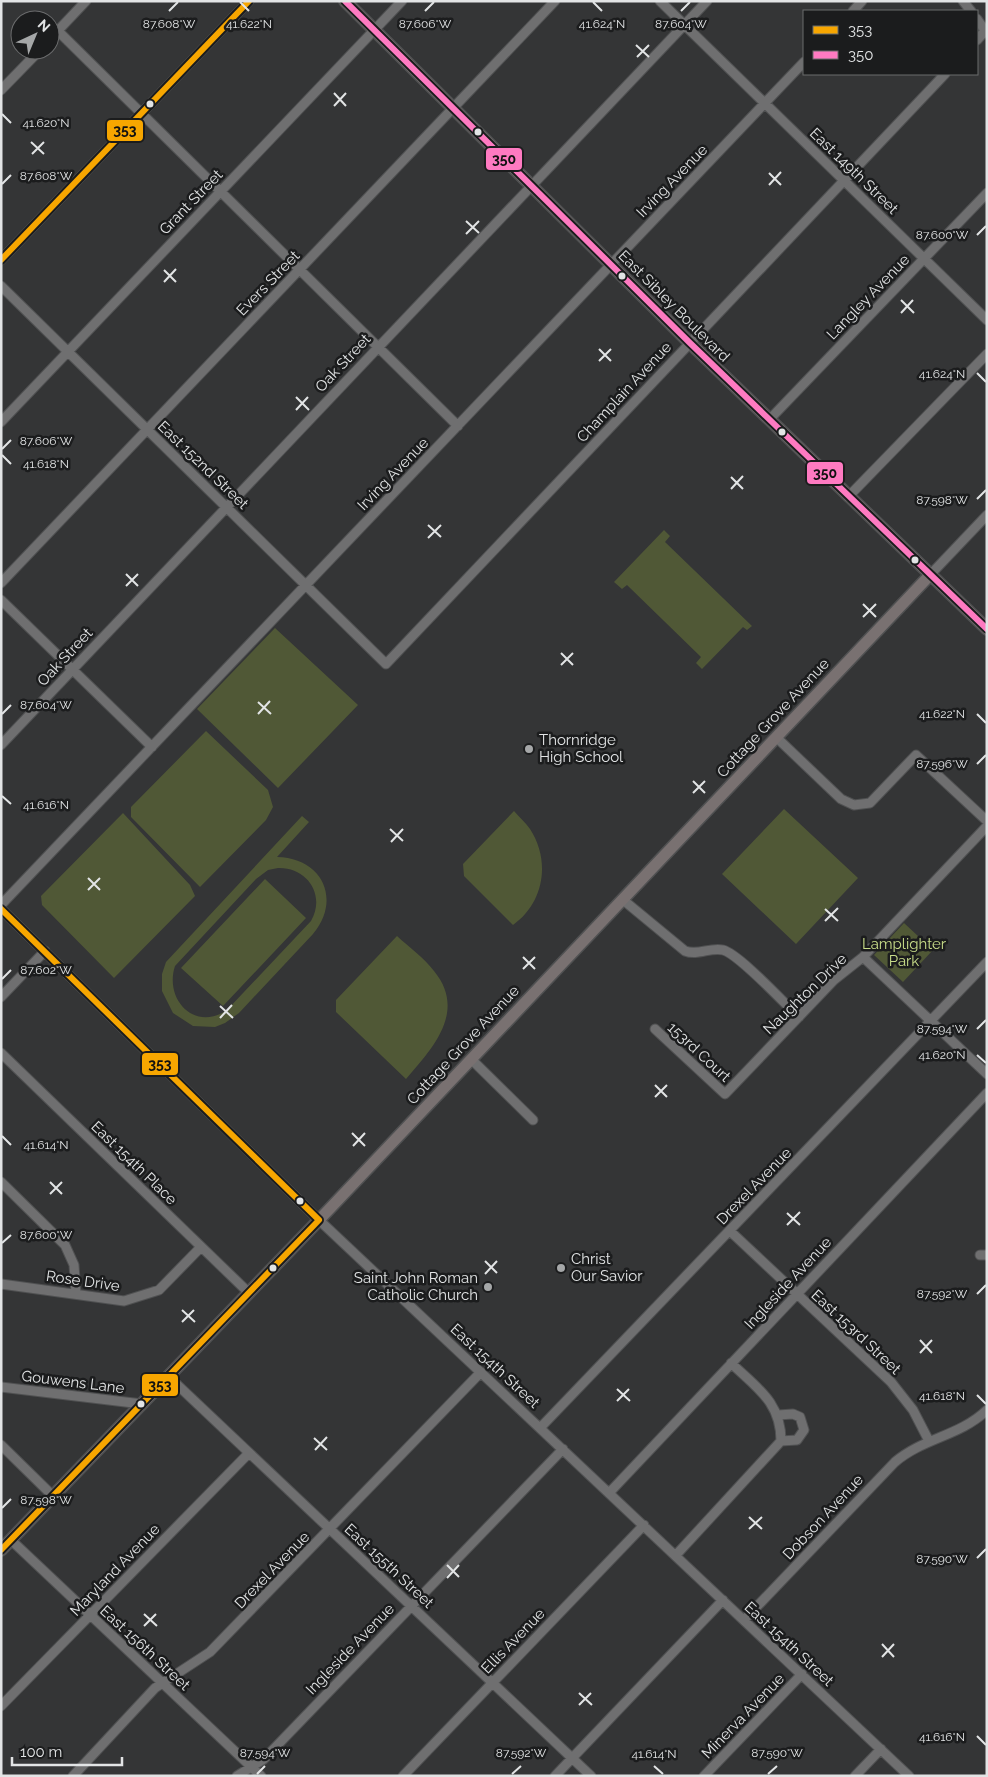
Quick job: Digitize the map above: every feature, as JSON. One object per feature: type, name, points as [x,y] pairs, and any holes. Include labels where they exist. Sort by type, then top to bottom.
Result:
[{"type":"main road","name":"East Sibley Boulevard","points":[[345,1],[690,343],[987,629]]},
{"type":"main road","name":"Cottage Grove Avenue","points":[[1,1550],[319,1220],[930,575]]},
{"type":"street","points":[[60,29],[86,1]]},
{"type":"street","points":[[1,260],[249,1]]},
{"type":"street","name":"Grant Street","points":[[1,422],[402,1]]},
{"type":"street","name":"Evers Street","points":[[1,583],[555,1]]},
{"type":"street","points":[[660,1],[684,25]]},
{"type":"street","name":"Oak Street","points":[[1,745],[707,1]]},
{"type":"street","points":[[978,20],[986,32]]},
{"type":"street","name":"East 149th Street","points":[[684,25],[987,320]]},
{"type":"street","points":[[60,33],[458,426]]},
{"type":"street","points":[[1,90],[30,60]]},
{"type":"street","name":"Irving Avenue","points":[[1,905],[803,63]]},
{"type":"street","name":"Champlain Avenue","points":[[386,664],[944,75]]},
{"type":"street","name":"Langley Avenue","points":[[769,420],[987,193]]},
{"type":"street","name":"East 152nd Street","points":[[1,286],[386,664]]},
{"type":"street","points":[[848,497],[987,354]]},
{"type":"street","name":"Cottage Grove Avenue","points":[[930,575],[987,515]]},
{"type":"street","points":[[1,600],[152,747]]},
{"type":"street","points":[[776,737],[841,799],[854,805],[870,803],[916,755],[987,821]]},
{"type":"street","name":"Naughton Drive","points":[[724,1094],[834,980],[863,957],[987,826]]},
{"type":"street","points":[[622,899],[685,951],[692,954],[715,950],[732,954],[799,1017]]},
{"type":"street","name":"East 154th Street","points":[[1,909],[319,1220],[909,1776]]},
{"type":"street","points":[[1,997],[45,951]]},
{"type":"street","points":[[863,957],[987,1074]]},
{"type":"street","name":"Drexel Avenue","points":[[540,1428],[987,962]]},
{"type":"street","name":"153rd Court","points":[[656,1029],[724,1094]]},
{"type":"street","name":"East 154th Place","points":[[1,1053],[248,1292]]},
{"type":"street","points":[[471,1059],[532,1120]]},
{"type":"street","name":"Ingleside Avenue","points":[[609,1492],[987,1093]]},
{"type":"street","points":[[1,1182],[65,1245],[74,1265],[76,1294]]},
{"type":"street","name":"East 153rd Street","points":[[730,1231],[904,1396],[923,1426],[929,1441]]},
{"type":"street","name":"Rose Drive","points":[[1,1284],[124,1301],[142,1297],[159,1290],[201,1247]]},
{"type":"street","points":[[676,1555],[781,1440],[778,1415],[769,1400],[731,1363]]},
{"type":"street","name":"Drexel Avenue","points":[[73,1776],[155,1688],[210,1652],[481,1372]]},
{"type":"street","name":"East 155th Street","points":[[168,1376],[591,1776]]},
{"type":"street","name":"Gouwens Lane","points":[[1,1388],[142,1404]]},
{"type":"street","name":"Dobson Avenue","points":[[744,1620],[886,1470],[913,1448],[967,1427],[987,1410]]},
{"type":"street","points":[[778,1415],[793,1414],[800,1417],[804,1430],[797,1440],[781,1440]]},
{"type":"street","points":[[1,1445],[53,1496]]},
{"type":"street","name":"Ingleside Avenue","points":[[237,1776],[242,1771],[264,1759],[563,1449]]},
{"type":"street","name":"Maryland Avenue","points":[[1,1706],[249,1452]]},
{"type":"street","name":"Ellis Avenue","points":[[403,1776],[644,1525]]},
{"type":"street","name":"East 156th Street","points":[[11,1540],[260,1776]]},
{"type":"street","points":[[554,1776],[723,1600]]},
{"type":"street","name":"Minerva Avenue","points":[[704,1776],[802,1674]]},
{"type":"street","points":[[855,1776],[881,1749]]},
{"type":"green space","points":[[664,530],[670,536],[665,542],[752,626],[747,630],[743,627],[702,669],[696,663],[701,657],[627,585],[622,589],[614,582]]},
{"type":"green space","points":[[275,628],[358,705],[278,788],[197,709]]},
{"type":"green space","points":[[206,731],[268,790],[273,807],[266,820],[200,887],[131,817],[131,807]]},
{"type":"green space","points":[[784,809],[858,878],[796,944],[722,874]]},
{"type":"green space","points":[[514,811],[537,841],[541,854],[542,868],[538,893],[532,905],[513,925],[464,876],[463,864]]},
{"type":"green space","points":[[123,813],[190,885],[195,896],[114,978],[42,905],[41,896]]},
{"type":"green space","points":[[302,816],[309,822],[277,857],[293,859],[306,865],[316,873],[323,883],[326,895],[326,907],[322,921],[313,934],[239,1013],[225,1023],[215,1027],[193,1026],[173,1013],[162,991],[162,974],[166,962]],"holes":[[[288,869],[298,872],[305,877],[315,893],[315,911],[311,921],[227,1010],[215,1016],[204,1017],[194,1015],[185,1009],[178,1001],[174,990],[175,966],[256,879],[268,870]]]},
{"type":"green space","points":[[265,879],[306,918],[223,1006],[181,968]]},
{"type":"green space","name":"Lamplighter Park","points":[[904,923],[933,950],[903,982],[874,955]]},
{"type":"green space","points":[[397,936],[434,971],[443,986],[447,1000],[447,1015],[435,1042],[406,1079],[336,1012],[336,1000]]},
{"type":"transit line","name":"353","points":[[1,260],[249,1]]},
{"type":"transit line","name":"350","points":[[345,1],[690,343],[987,629]]},
{"type":"transit line","name":"353","points":[[1,909],[319,1220]]},
{"type":"transit line","name":"353","points":[[1,1550],[319,1220]]},
{"type":"place","name":"Thornridge High School","points":[[529,749]]},
{"type":"place","name":"Christ Our Savior","points":[[561,1268]]},
{"type":"place","name":"Saint John Roman Catholic Church","points":[[488,1287]]}]
